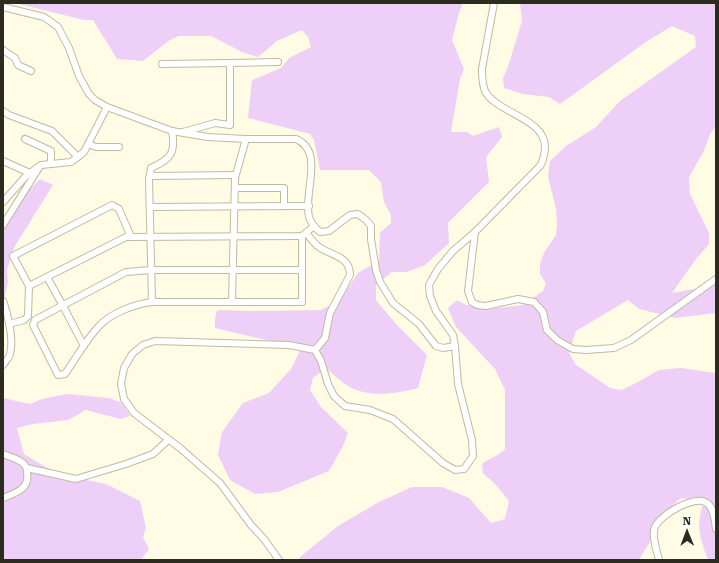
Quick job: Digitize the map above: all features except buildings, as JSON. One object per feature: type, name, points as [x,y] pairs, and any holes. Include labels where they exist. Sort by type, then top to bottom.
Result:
[{"type":"street","points":[[315,350],[321,361],[328,384],[334,396],[345,406],[370,410],[393,419],[443,463],[455,470],[464,468],[473,456],[472,440],[458,384],[455,346],[452,335],[436,311],[430,296],[429,285],[438,269],[453,251],[475,232],[540,166],[544,157],[545,143],[541,132],[494,103],[486,92],[482,79],[482,69],[494,3]]},
{"type":"street","points":[[3,8],[44,18],[58,27],[69,48],[79,76],[89,94],[95,100],[107,107],[172,131],[208,137],[296,139],[302,142],[308,148],[311,158],[312,169],[308,191],[309,217],[314,226],[320,232],[329,231],[350,215],[358,214],[366,220],[371,226],[370,239],[376,270],[380,282],[393,303],[419,324],[436,346],[443,348],[455,346]]},
{"type":"street","points":[[3,50],[15,58],[18,65],[30,71]]},
{"type":"street","points":[[162,64],[278,62]]},
{"type":"street","points":[[179,132],[215,123],[230,125],[230,63]]},
{"type":"street","points":[[3,202],[30,173],[41,165],[71,162],[84,152],[107,107]]},
{"type":"street","points":[[3,111],[9,115],[52,131],[78,157]]},
{"type":"street","points":[[152,302],[150,176],[151,168],[163,163],[172,154],[174,143],[172,131]]},
{"type":"street","points":[[25,139],[51,151],[51,164]]},
{"type":"street","points":[[232,302],[235,175],[246,139]]},
{"type":"street","points":[[88,144],[96,147],[119,147]]},
{"type":"street","points":[[3,161],[30,173]]},
{"type":"street","points":[[3,225],[41,165]]},
{"type":"street","points":[[150,176],[235,175]]},
{"type":"street","points":[[235,188],[284,188],[284,206]]},
{"type":"street","points":[[9,324],[24,320],[28,316],[29,286],[13,256],[112,205],[119,209],[131,237]]},
{"type":"street","points":[[150,207],[309,206]]},
{"type":"street","points":[[29,286],[126,237],[304,234],[314,226]]},
{"type":"street","points":[[475,232],[468,291],[472,302],[477,305],[486,306],[518,299],[534,302],[543,312],[547,330],[557,340],[573,349],[586,350],[614,348],[631,340],[716,279]]},
{"type":"street","points":[[302,270],[151,270],[126,272],[35,320],[33,325],[58,375],[65,374],[99,326],[109,318],[138,304],[152,302],[302,302],[304,234]]},
{"type":"street","points":[[304,234],[318,246],[345,260],[350,269],[350,275],[330,313],[325,338],[315,350]]},
{"type":"street","points":[[47,277],[84,346]]},
{"type":"street","points":[[3,300],[8,315],[11,341],[10,355],[3,365]]},
{"type":"street","points":[[279,560],[220,483],[134,414],[124,399],[121,384],[124,368],[132,354],[142,345],[155,341],[289,345],[315,350]]},
{"type":"street","points":[[27,468],[76,479],[153,454],[168,440]]},
{"type":"street","points":[[3,454],[24,464],[27,468],[28,477],[24,488],[3,498]]},
{"type":"street","points":[[659,560],[654,542],[654,527],[663,515],[685,504],[700,500],[708,503],[713,511],[716,529]]},
{"type":"shaded area","points":[[15,3],[463,3],[452,40],[464,69],[460,79],[451,132],[467,132],[473,136],[499,127],[502,137],[486,157],[489,182],[448,223],[449,243],[425,265],[407,272],[392,272],[376,285],[376,300],[397,325],[427,355],[418,388],[382,394],[364,392],[348,386],[326,368],[313,378],[310,390],[321,407],[348,433],[343,446],[329,471],[278,492],[255,494],[230,480],[218,455],[222,432],[243,403],[269,393],[291,369],[303,345],[266,340],[215,328],[217,310],[321,310],[333,304],[341,298],[358,273],[379,261],[380,233],[391,223],[391,215],[384,202],[381,182],[369,170],[320,170],[314,140],[310,134],[248,118],[252,80],[281,68],[289,58],[311,47],[308,37],[302,30],[277,41],[258,57],[242,52],[211,36],[179,36],[170,40],[143,61],[117,59],[93,20],[84,20]]},
{"type":"shaded area","points":[[520,3],[716,3],[716,126],[710,134],[704,151],[689,177],[690,194],[709,233],[709,244],[696,259],[672,293],[716,285],[716,313],[675,318],[639,309],[628,300],[576,331],[569,352],[575,364],[610,388],[622,390],[659,370],[681,368],[716,373],[716,560],[708,560],[701,538],[699,525],[701,510],[704,502],[681,498],[670,508],[639,560],[299,560],[300,557],[338,526],[379,502],[412,487],[442,487],[469,498],[491,523],[505,519],[509,501],[495,484],[483,473],[482,464],[505,449],[505,390],[495,369],[456,327],[448,308],[457,300],[466,305],[489,309],[523,305],[543,291],[546,283],[540,274],[540,264],[544,253],[556,235],[557,224],[556,208],[548,177],[550,161],[566,146],[596,127],[620,101],[696,47],[695,36],[672,26],[646,42],[560,104],[549,97],[523,94],[504,88],[503,78],[508,67],[522,21]]},
{"type":"shaded area","points":[[40,179],[53,185],[15,246],[7,270],[8,283],[3,302],[3,217]]},
{"type":"shaded area","points":[[67,394],[109,398],[121,402],[130,416],[121,419],[86,410],[68,420],[33,424],[17,428],[24,454],[57,474],[106,484],[140,501],[146,528],[143,537],[149,549],[141,560],[3,560],[3,398],[30,404],[42,399]]}]
